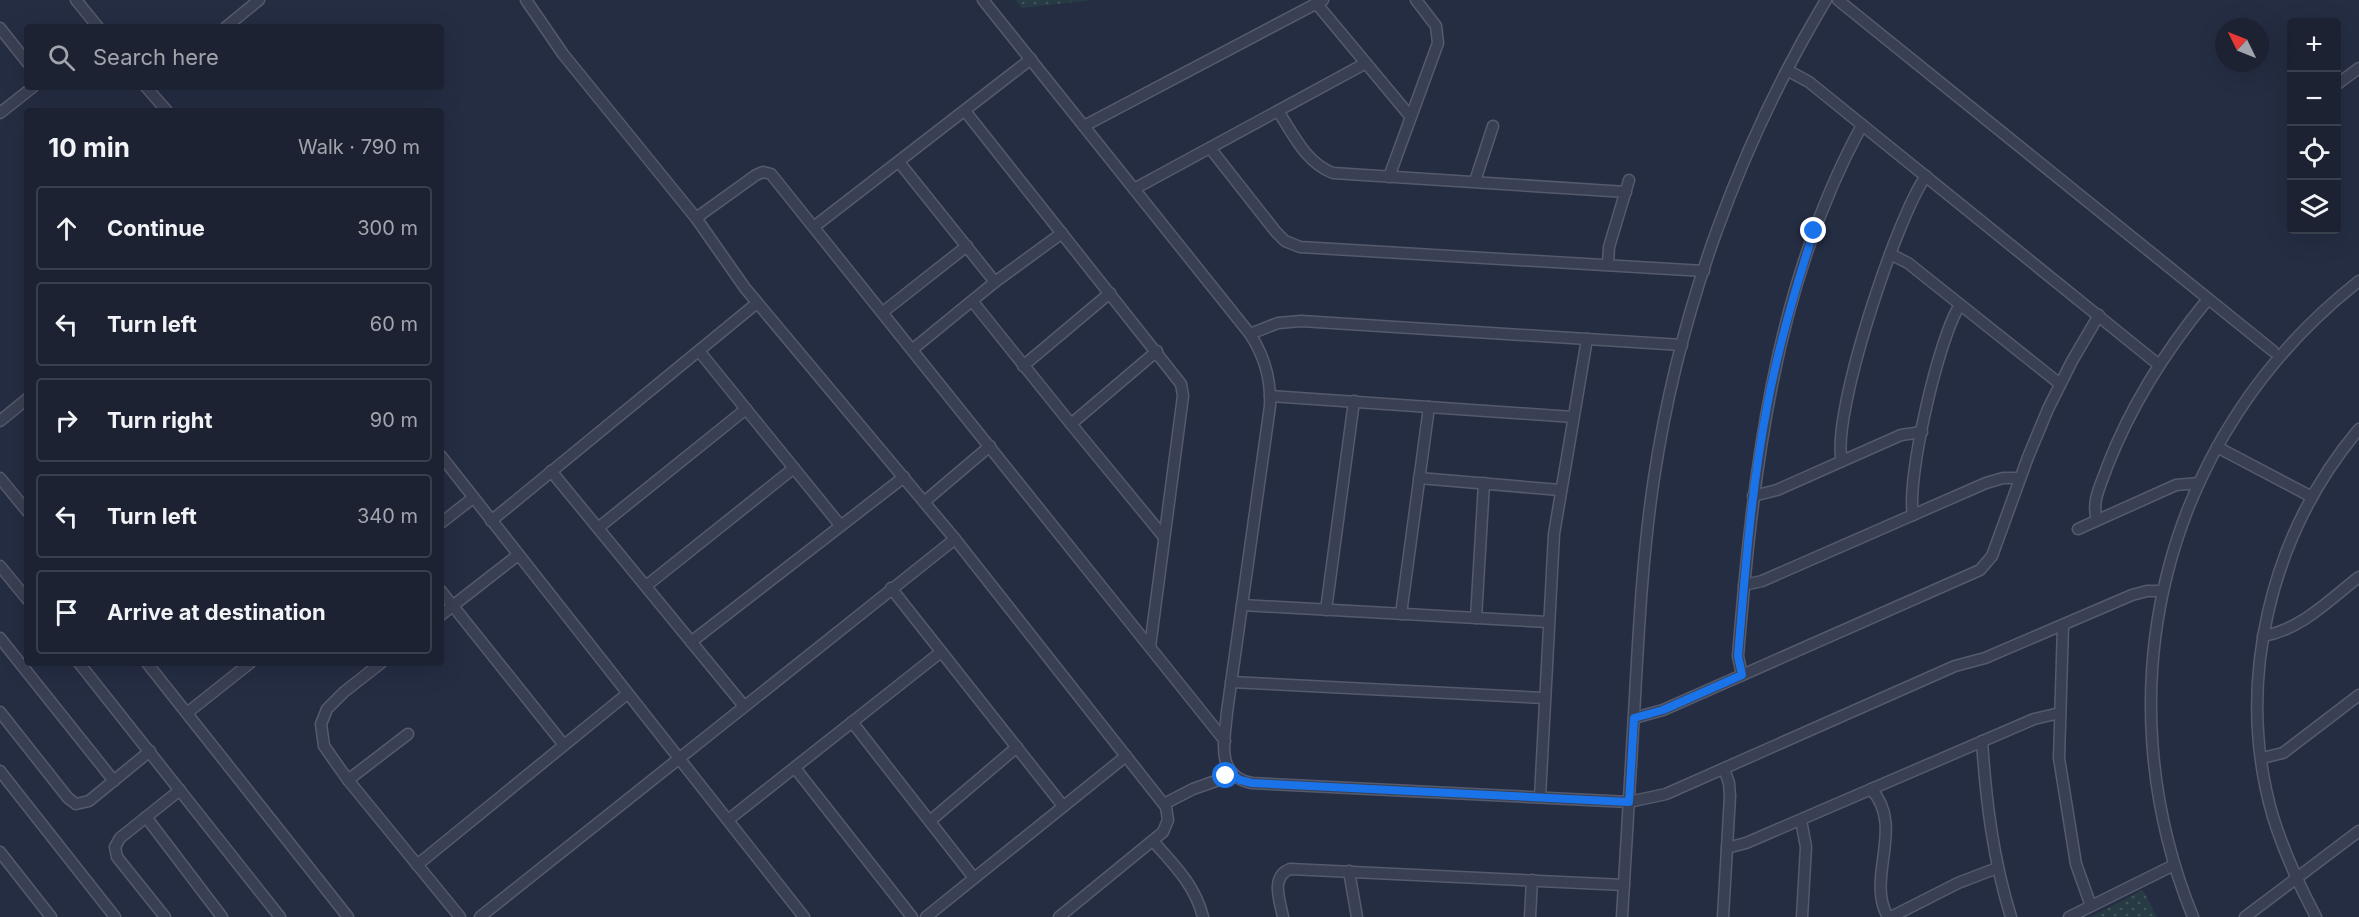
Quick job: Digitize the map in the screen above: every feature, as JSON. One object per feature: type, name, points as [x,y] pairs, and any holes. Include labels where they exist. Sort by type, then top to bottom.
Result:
[{"type":"street","points":[[76,0],[96,24]]},
{"type":"street","points":[[230,24],[259,0]]},
{"type":"street","points":[[526,0],[563,54],[696,218],[736,277],[955,539],[1164,804],[1168,816],[1163,832],[1059,917]]},
{"type":"street","points":[[984,0],[1250,334],[1265,364],[1270,396],[1225,741],[1224,759],[1228,769],[1240,780],[1252,783],[1629,802],[1666,794],[1956,666],[1985,658],[2139,592],[2162,591]]},
{"type":"street","points":[[1389,177],[1438,43],[1436,26],[1416,0]]},
{"type":"street","points":[[1622,917],[1641,588],[1649,513],[1662,430],[1682,345],[1704,271],[1744,162],[1787,70],[1826,0]]},
{"type":"street","points":[[1838,0],[2273,351]]},
{"type":"street","points":[[1084,126],[1320,2],[1410,116]]},
{"type":"street","points":[[0,28],[24,58]]},
{"type":"street","points":[[815,226],[1031,59]]},
{"type":"street","points":[[1134,189],[1366,63]]},
{"type":"street","points":[[2341,82],[2359,68]]},
{"type":"street","points":[[1787,70],[1809,82],[2159,365]]},
{"type":"street","points":[[0,113],[29,90]]},
{"type":"street","points":[[151,90],[165,108]]},
{"type":"street","points":[[965,111],[1182,384],[1183,396],[1150,647]]},
{"type":"street","points":[[1278,111],[1309,158],[1319,166],[1341,174],[1626,192]]},
{"type":"street","points":[[1742,675],[1738,656],[1744,585],[1753,496],[1766,408],[1791,305],[1822,212],[1836,176],[1862,125]]},
{"type":"street","points":[[1475,181],[1493,126]]},
{"type":"street","points":[[1210,148],[1276,232],[1295,246],[1704,271]]},
{"type":"street","points":[[899,162],[995,282]]},
{"type":"street","points":[[696,218],[744,182],[767,172],[815,226],[1225,741]]},
{"type":"street","points":[[1842,461],[1840,438],[1848,396],[1869,317],[1908,207],[1926,176]]},
{"type":"street","points":[[1608,264],[1609,247],[1629,180]]},
{"type":"street","points":[[913,349],[995,282],[1062,233]]},
{"type":"street","points":[[883,312],[967,246]]},
{"type":"street","points":[[1890,254],[1908,263],[2060,384]]},
{"type":"street","points":[[2193,917],[2174,865],[2160,812],[2151,736],[2152,659],[2162,591],[2177,537],[2199,483],[2233,417],[2267,371],[2311,322],[2359,281]]},
{"type":"street","points":[[1023,366],[1110,293]]},
{"type":"street","points":[[2097,520],[2096,498],[2134,407],[2159,365],[2208,299]]},
{"type":"street","points":[[973,302],[1164,537]]},
{"type":"street","points":[[491,521],[757,303]]},
{"type":"street","points":[[1913,515],[1912,485],[1922,432],[1947,330],[1960,305]]},
{"type":"street","points":[[1634,718],[1663,710],[1980,570],[1992,556],[2037,433],[2060,384],[2099,315]]},
{"type":"street","points":[[1250,334],[1268,326],[1301,321],[1682,345]]},
{"type":"street","points":[[1540,797],[1551,562],[1560,490],[1587,339]]},
{"type":"street","points":[[699,351],[840,525]]},
{"type":"street","points":[[1071,424],[1156,351]]},
{"type":"street","points":[[1270,396],[1573,417]]},
{"type":"street","points":[[0,421],[24,401]]},
{"type":"street","points":[[1326,610],[1354,401]]},
{"type":"street","points":[[1401,614],[1429,407]]},
{"type":"street","points":[[598,528],[746,409]]},
{"type":"street","points":[[2316,917],[2296,879],[2273,817],[2262,758],[2258,693],[2263,636],[2284,556],[2312,497],[2330,467],[2359,429]]},
{"type":"street","points":[[1753,496],[1777,490],[1901,435],[1922,432]]},
{"type":"street","points":[[924,502],[990,446]]},
{"type":"street","points":[[2217,447],[2312,497]]},
{"type":"street","points":[[444,460],[804,917]]},
{"type":"street","points":[[646,586],[794,468]]},
{"type":"street","points":[[551,471],[744,706]]},
{"type":"street","points":[[692,642],[904,477]]},
{"type":"street","points":[[0,478],[24,505]]},
{"type":"street","points":[[1419,478],[1560,490]]},
{"type":"street","points":[[1744,585],[1762,581],[1986,483],[2003,478],[2020,478]]},
{"type":"street","points":[[2078,529],[2176,485],[2187,482],[2199,483]]},
{"type":"street","points":[[1476,618],[1484,483]]},
{"type":"street","points":[[444,521],[473,498]]},
{"type":"street","points":[[480,917],[955,539]]},
{"type":"street","points":[[444,613],[518,555]]},
{"type":"street","points":[[0,566],[24,595]]},
{"type":"street","points":[[2263,636],[2296,625],[2359,577]]},
{"type":"street","points":[[891,588],[1063,806]]},
{"type":"street","points":[[444,595],[564,745]]},
{"type":"street","points":[[1242,605],[1548,622]]},
{"type":"street","points":[[2063,625],[2059,758],[2071,841],[2080,879],[2091,906]]},
{"type":"street","points":[[0,639],[114,781]]},
{"type":"street","points":[[728,820],[941,651]]},
{"type":"street","points":[[81,666],[280,917]]},
{"type":"street","points":[[149,666],[348,917]]},
{"type":"street","points":[[187,713],[246,666]]},
{"type":"street","points":[[377,666],[332,703],[323,716],[321,731],[324,747],[348,780],[460,917]]},
{"type":"street","points":[[1231,682],[1544,698]]},
{"type":"street","points":[[417,866],[627,694]]},
{"type":"street","points":[[2262,758],[2283,753],[2359,695]]},
{"type":"street","points":[[0,712],[73,803],[86,803],[150,751]]},
{"type":"street","points":[[1727,848],[1746,843],[1801,820],[2034,719],[2060,713]]},
{"type":"street","points":[[852,722],[974,878]]},
{"type":"street","points":[[348,780],[408,734]]},
{"type":"street","points":[[1982,741],[1990,826],[1997,868],[2011,917]]},
{"type":"street","points":[[930,821],[1017,747]]},
{"type":"street","points":[[926,917],[1126,756]]},
{"type":"street","points":[[795,768],[912,917]]},
{"type":"street","points":[[1723,917],[1730,789],[1724,769]]},
{"type":"street","points":[[0,771],[4,786],[115,917]]},
{"type":"street","points":[[1164,804],[1193,789],[1233,775]]},
{"type":"street","points":[[1871,789],[1882,805],[1886,817],[1881,893],[1883,906],[1890,917],[1958,883],[1997,868]]},
{"type":"street","points":[[165,917],[117,857],[115,850],[120,838],[180,790]]},
{"type":"street","points":[[146,817],[222,917]]},
{"type":"street","points":[[1801,820],[1806,847],[1802,917]]},
{"type":"street","points":[[2245,917],[2359,831]]},
{"type":"street","points":[[1153,841],[1188,882],[1197,897],[1203,917]]},
{"type":"street","points":[[0,852],[51,917]]},
{"type":"street","points":[[2068,917],[2174,865]]},
{"type":"street","points":[[1283,917],[1278,886],[1279,878],[1284,872],[1294,868],[1624,885]]},
{"type":"street","points":[[1349,871],[1357,917]]},
{"type":"street","points":[[1530,917],[1532,880]]},
{"type":"shaded area","points":[[1015,0],[1093,0],[1022,8]]},
{"type":"shaded area","points":[[2143,890],[2157,917],[2090,917]]},
{"type":"route","points":[[1226,776],[1233,775],[1240,780],[1252,783],[1629,802],[1634,718],[1663,710],[1742,675],[1738,656],[1756,468],[1780,342],[1814,231]]}]
